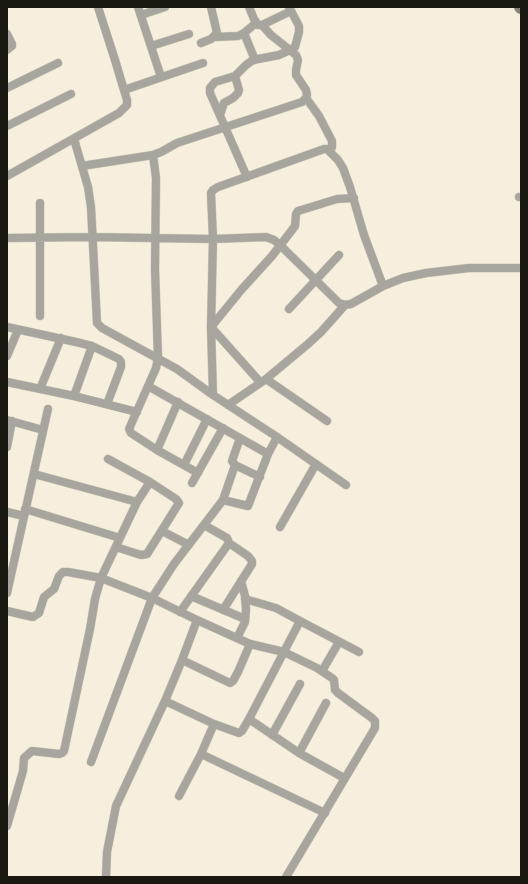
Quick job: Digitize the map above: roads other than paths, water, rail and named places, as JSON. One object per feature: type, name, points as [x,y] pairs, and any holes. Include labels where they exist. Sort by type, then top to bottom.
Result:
[{"type":"street","points":[[7,176],[74,139],[124,109],[127,105],[127,100],[98,7]]},
{"type":"street","points":[[161,77],[140,11],[165,7]]},
{"type":"street","points":[[211,7],[217,28],[215,37]]},
{"type":"street","points":[[249,7],[259,24],[296,55],[298,60],[296,75],[306,90],[306,98],[319,116],[332,141],[330,151]]},
{"type":"street","points":[[201,43],[215,37],[238,36],[290,9],[296,20],[299,32],[297,42],[290,50],[279,55],[255,60],[246,65],[235,76],[215,82],[210,88],[210,93],[247,177]]},
{"type":"street","points":[[244,33],[255,60]]},
{"type":"street","points":[[7,34],[12,46],[7,50]]},
{"type":"street","points":[[151,46],[189,34]]},
{"type":"street","points":[[7,88],[58,63]]},
{"type":"street","points":[[124,90],[203,63]]},
{"type":"street","points":[[220,115],[224,103],[238,93],[239,90],[235,76]]},
{"type":"street","points":[[7,126],[71,94]]},
{"type":"street","points":[[82,166],[153,155],[177,143],[302,102],[306,98]]},
{"type":"street","points":[[74,139],[88,187],[91,207],[91,237],[97,323],[102,328],[178,369],[213,395],[278,437],[346,485]]},
{"type":"street","points":[[213,395],[211,327],[213,239],[211,193],[213,190],[324,150],[330,151],[340,164],[354,198],[364,235],[384,286]]},
{"type":"street","points":[[153,155],[156,178],[155,237],[158,358],[156,368],[129,429],[157,450],[198,473]]},
{"type":"street","points":[[211,327],[295,226],[296,214],[300,210],[337,199],[354,198]]},
{"type":"street","points":[[40,204],[40,316]]},
{"type":"street","points":[[7,238],[155,237],[213,239],[266,237],[280,244],[339,302],[345,305]]},
{"type":"street","points":[[289,309],[339,255]]},
{"type":"street","points":[[228,405],[263,381],[321,332],[345,305],[350,304],[384,286],[403,278],[426,272],[521,268]]},
{"type":"street","points":[[7,327],[92,346],[119,359],[122,364],[107,404]]},
{"type":"street","points":[[211,327],[263,381],[327,421]]},
{"type":"street","points":[[7,356],[18,330]]},
{"type":"street","points":[[40,389],[61,338]]},
{"type":"street","points":[[74,396],[92,346]]},
{"type":"street","points":[[7,382],[74,396],[137,412]]},
{"type":"street","points":[[148,386],[268,454]]},
{"type":"street","points":[[157,450],[178,402]]},
{"type":"street","points":[[7,593],[11,555],[25,512],[48,409]]},
{"type":"street","points":[[184,466],[207,419]]},
{"type":"street","points":[[7,447],[10,421],[43,430]]},
{"type":"street","points":[[192,483],[223,428]]},
{"type":"street","points":[[223,500],[248,506],[268,454],[278,437]]},
{"type":"street","points":[[240,438],[232,460],[235,465],[260,477]]},
{"type":"street","points":[[108,459],[150,482],[176,499],[179,503],[149,551],[144,556],[116,547]]},
{"type":"street","points":[[280,527],[316,464]]},
{"type":"street","points":[[91,762],[152,598],[174,564],[223,500],[235,465]]},
{"type":"street","points":[[34,474],[137,502]]},
{"type":"street","points":[[7,826],[23,771],[24,758],[32,751],[37,750],[59,754],[64,751],[95,599],[101,578],[137,502],[150,482]]},
{"type":"street","points":[[7,512],[25,512],[120,538]]},
{"type":"street","points":[[204,525],[227,538],[229,543],[248,556],[252,561],[250,569],[223,610]]},
{"type":"street","points":[[162,531],[189,545]]},
{"type":"street","points":[[180,612],[229,543]]},
{"type":"street","points":[[7,611],[33,617],[39,612],[44,597],[54,589],[58,576],[63,572],[101,578],[152,598],[250,644],[284,652],[322,671],[332,678],[338,693],[372,718],[375,721],[375,728],[286,877]]},
{"type":"street","points":[[238,638],[245,619],[245,599],[241,581]]},
{"type":"street","points":[[191,596],[245,619]]},
{"type":"street","points":[[245,599],[276,608],[358,652]]},
{"type":"street","points":[[106,877],[106,852],[116,806],[165,701],[197,620]]},
{"type":"street","points":[[165,701],[214,724],[239,733],[242,731],[249,719],[300,621]]},
{"type":"street","points":[[322,671],[339,642]]},
{"type":"street","points":[[182,660],[230,683],[233,681],[238,672],[250,644]]},
{"type":"street","points":[[272,735],[300,684]]},
{"type":"street","points":[[299,752],[326,703]]},
{"type":"street","points":[[249,719],[299,752],[344,778]]},
{"type":"street","points":[[179,796],[201,754],[214,724]]},
{"type":"street","points":[[201,754],[325,813]]}]
